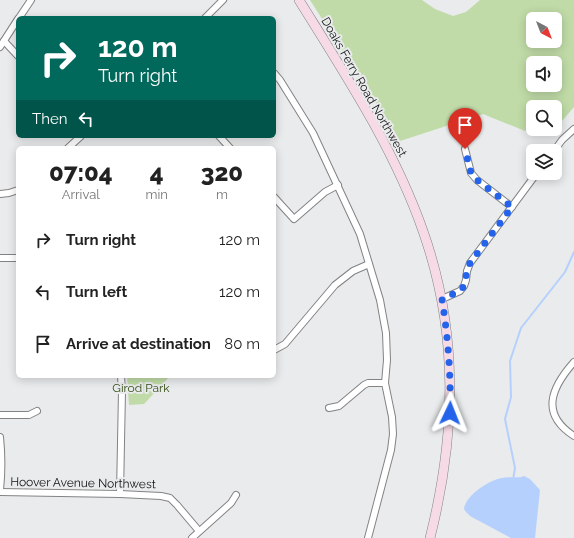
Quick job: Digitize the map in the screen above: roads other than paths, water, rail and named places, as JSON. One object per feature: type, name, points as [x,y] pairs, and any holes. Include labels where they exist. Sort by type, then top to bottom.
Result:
[{"type":"main road","name":"Doaks Ferry Road Northwest","points":[[299,0],[366,109],[403,182],[424,232],[442,299],[450,373],[450,413],[444,474],[430,538]]},
{"type":"street","points":[[20,16],[31,0]]},
{"type":"street","points":[[207,16],[223,0]]},
{"type":"street","points":[[0,47],[16,22]]},
{"type":"street","points":[[4,41],[16,54]]},
{"type":"street","points":[[276,75],[314,133],[360,234],[380,300],[386,333],[387,360],[385,383],[394,434],[368,538]]},
{"type":"street","points":[[559,144],[574,129]]},
{"type":"street","points":[[70,146],[79,138]]},
{"type":"street","points":[[221,138],[228,146]]},
{"type":"street","points":[[465,149],[471,173],[477,180],[512,207]]},
{"type":"street","points":[[442,299],[460,291],[464,286],[470,263],[532,180]]},
{"type":"street","points":[[276,199],[294,219],[325,192],[338,185]]},
{"type":"street","points":[[0,194],[16,191]]},
{"type":"street","points":[[0,258],[16,258]]},
{"type":"street","points":[[276,349],[285,344],[335,285],[353,271],[369,264]]},
{"type":"street","points":[[574,362],[555,388],[552,406],[556,418],[566,431],[574,436]]},
{"type":"street","points":[[120,494],[121,378]]},
{"type":"street","points":[[329,408],[339,406],[368,383],[385,383]]},
{"type":"street","points":[[0,415],[29,415],[37,411]]},
{"type":"street","points":[[0,437],[2,455],[0,491]]},
{"type":"street","name":"Hoover Avenue Northwest","points":[[0,491],[161,496],[170,498],[200,531]]},
{"type":"street","points":[[192,538],[231,503],[236,494]]},
{"type":"water","points":[[524,476],[530,479],[540,490],[535,538],[511,538],[470,516],[464,509],[473,494],[485,485],[497,479]]},
{"type":"waterway","points":[[513,480],[515,468],[505,419],[511,397],[510,361],[521,328],[565,272],[574,252]]},
{"type":"park label","name":"Girod Park","points":[[141,388]]}]
